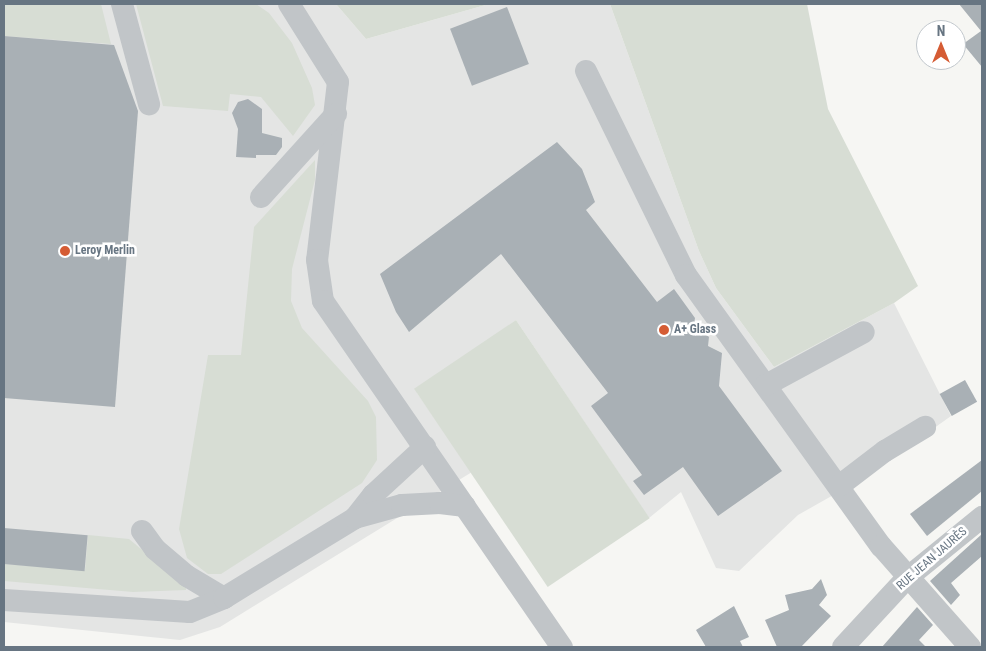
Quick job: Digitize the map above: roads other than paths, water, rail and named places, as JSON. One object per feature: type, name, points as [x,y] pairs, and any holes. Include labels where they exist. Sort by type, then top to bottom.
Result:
[{"type":"street","points":[[122,4],[149,104]]},
{"type":"street","points":[[290,4],[338,82],[336,114],[317,260],[323,301],[562,647]]},
{"type":"street","points":[[586,71],[686,275],[907,578],[970,647]]},
{"type":"street","points":[[261,197],[336,114]]},
{"type":"street","points":[[766,385],[864,332]]},
{"type":"street","points":[[839,486],[885,451],[925,427]]},
{"type":"street","points":[[355,518],[373,495],[425,448]]},
{"type":"street","points":[[4,600],[190,612],[224,598],[355,518],[402,505],[440,503],[465,506]]},
{"type":"street","name":"RUE JEAN JAURÈS","points":[[843,647],[907,578],[982,517]]},
{"type":"street","points":[[142,531],[155,549],[187,576],[224,598]]},
{"type":"place","name":"Leroy Merlin","points":[[65,251]]},
{"type":"place","name":"A+ Glass","points":[[664,330]]}]
